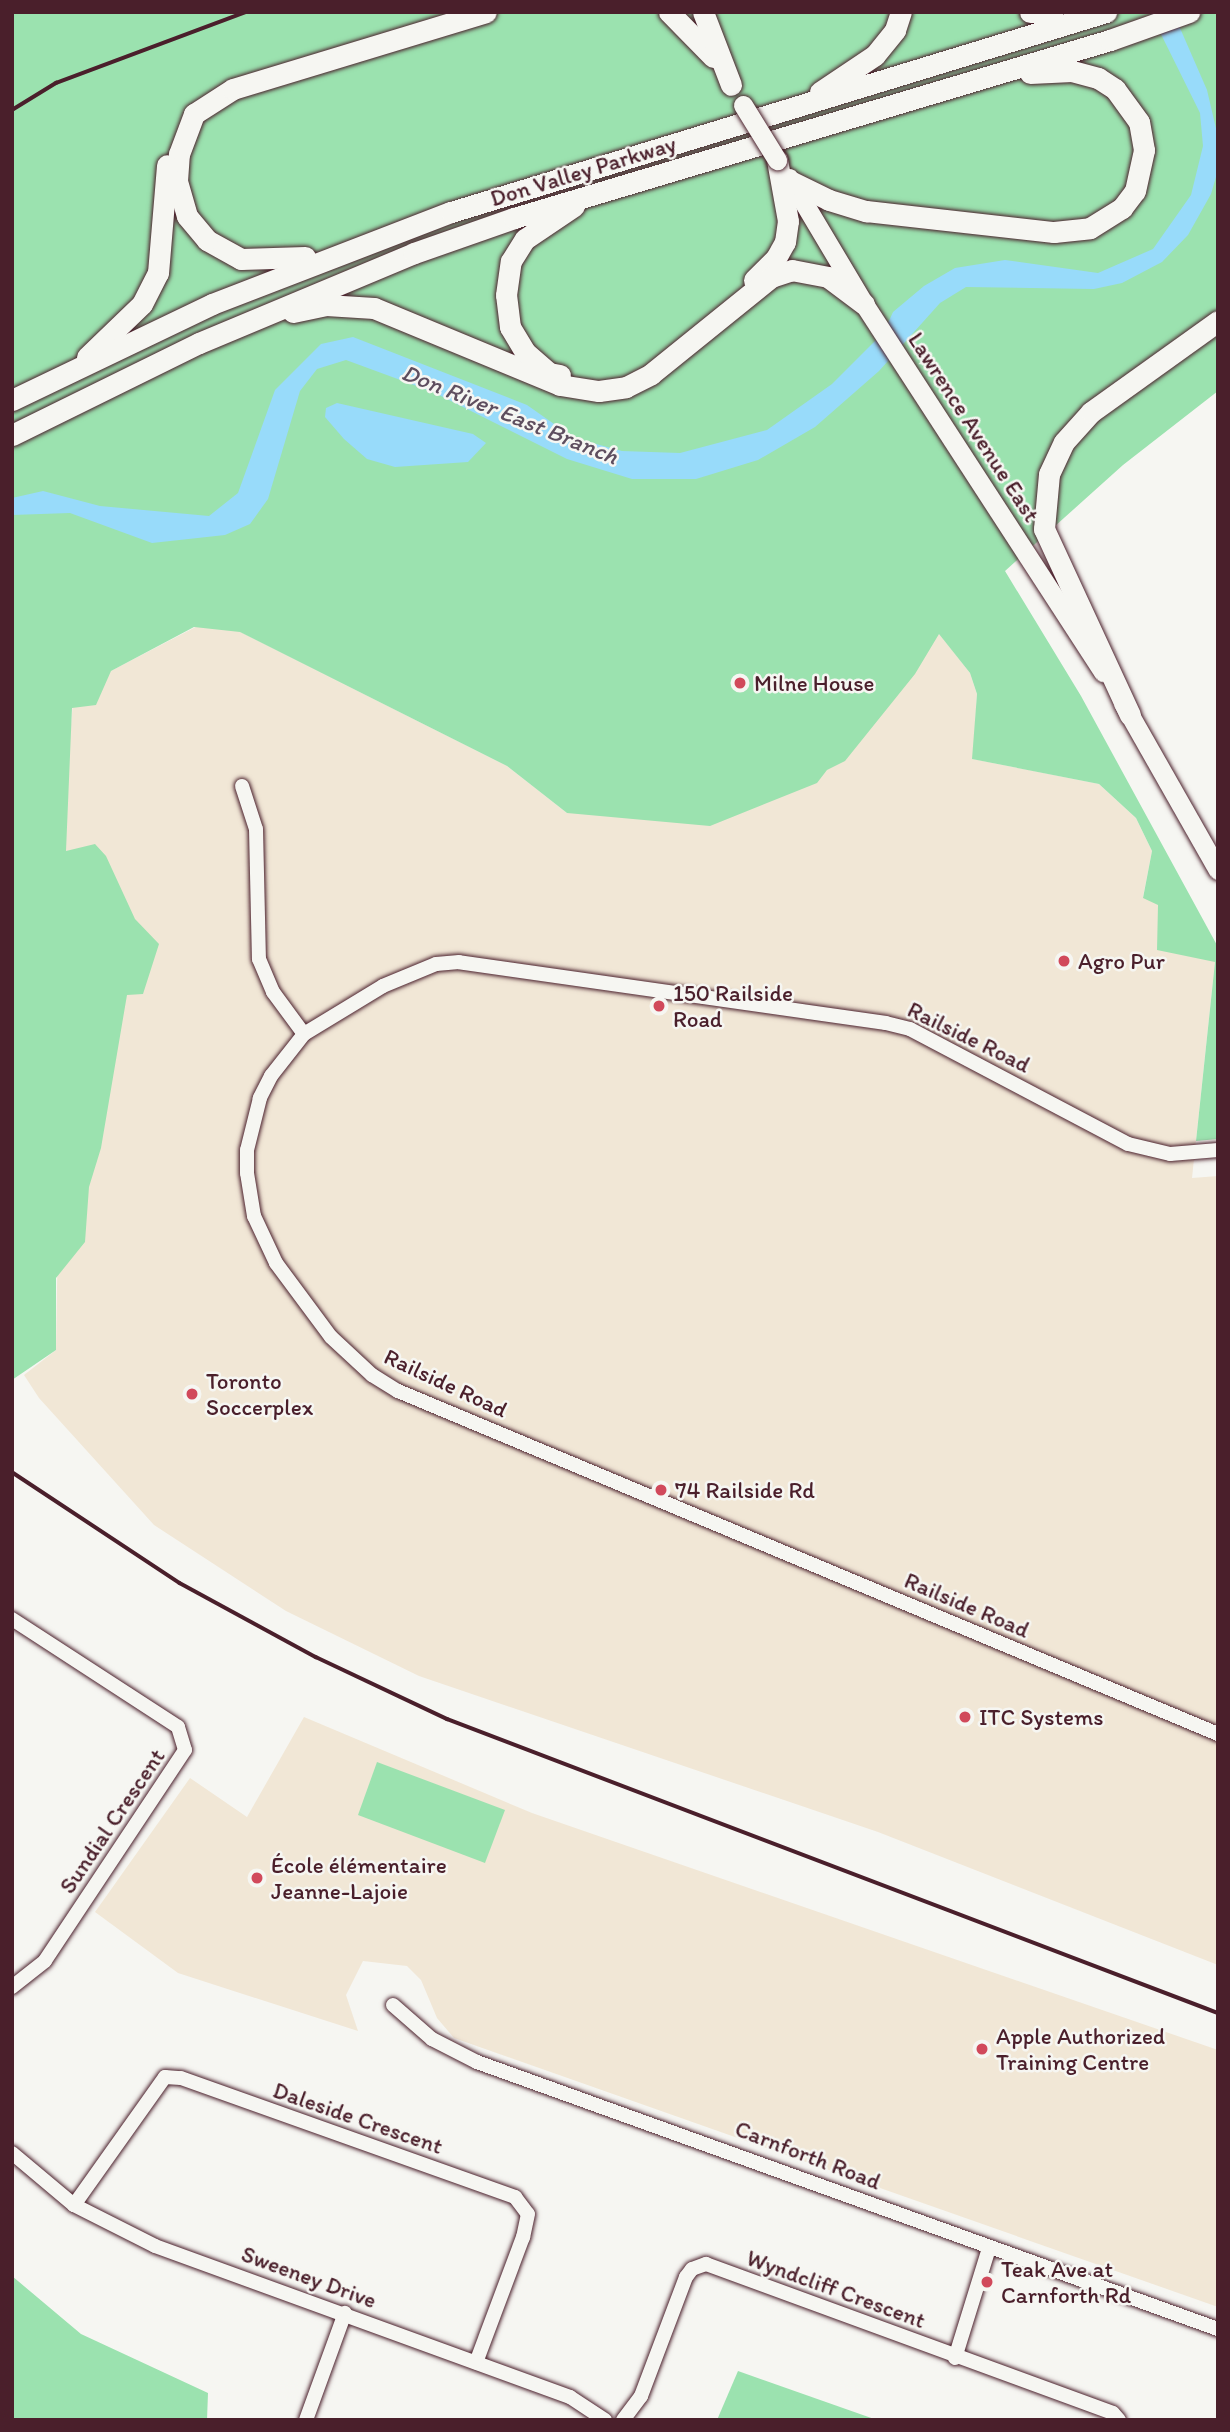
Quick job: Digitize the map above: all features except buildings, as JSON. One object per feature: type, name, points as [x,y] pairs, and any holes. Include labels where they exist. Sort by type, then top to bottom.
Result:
[{"type":"highway","points":[[72,370],[142,304],[158,273],[170,147],[188,108],[206,89],[238,74],[452,12]]},
{"type":"highway","points":[[338,253],[277,260],[241,259],[206,240],[187,216],[177,181],[183,135],[194,114],[233,89],[486,12]]},
{"type":"highway","points":[[669,12],[713,57]]},
{"type":"highway","points":[[703,12],[731,85]]},
{"type":"highway","points":[[802,105],[875,55],[895,30],[901,12]]},
{"type":"highway","points":[[1030,12],[1054,12]]},
{"type":"highway","name":"Don Valley Parkway","points":[[12,400],[212,304],[338,253],[451,212],[1106,12]]},
{"type":"highway","name":"Don Valley Parkway","points":[[12,435],[257,319],[414,253],[584,198],[1110,40],[1189,12]]},
{"type":"highway","points":[[786,172],[821,197],[866,211],[1054,232],[1090,228],[1122,208],[1139,181],[1144,150],[1139,122],[1115,89],[1089,74],[1072,71],[993,75]]},
{"type":"highway","points":[[584,198],[525,239],[511,261],[506,295],[510,327],[526,352],[549,373],[614,381],[646,367],[776,258],[788,221],[786,172]]},
{"type":"highway","points":[[257,319],[326,305],[374,308],[560,386],[600,391],[626,387],[651,374],[771,277],[809,271],[828,277],[864,304]]},
{"type":"highway","points":[[1130,715],[1044,529],[1049,474],[1065,442],[1091,412],[1218,321]]},
{"type":"main road","name":"Lawrence Avenue East","points":[[685,12],[786,172],[864,304],[920,386],[1130,715],[1218,870]]},
{"type":"street","points":[[242,786],[256,829],[260,958],[274,992],[304,1034]]},
{"type":"street","name":"Railside Road","points":[[1218,1150],[1170,1154],[1128,1144],[898,1026],[459,962],[425,968],[342,1008],[304,1034],[271,1076],[260,1098],[247,1150],[249,1196],[276,1263],[331,1337],[372,1376],[425,1403],[1218,1734]]},
{"type":"street","name":"Sundial Crescent","points":[[12,1619],[178,1727],[185,1750],[45,1961],[12,1987]]},
{"type":"street","name":"Carnforth Road","points":[[393,2005],[432,2039],[477,2062],[696,2138],[989,2248],[1218,2329]]},
{"type":"street","name":"Daleside Crescent","points":[[75,2205],[165,2077],[181,2078],[515,2197],[528,2214],[523,2236],[476,2363]]},
{"type":"street","name":"Sweeney Drive","points":[[12,2153],[75,2205],[155,2246],[570,2397],[605,2420]]},
{"type":"street","points":[[955,2358],[989,2248]]},
{"type":"street","name":"Wyndcliff Crescent","points":[[623,2420],[641,2396],[686,2277],[692,2269],[706,2264],[955,2358],[1112,2413],[1119,2420]]},
{"type":"street","points":[[306,2420],[345,2314]]},
{"type":"shaded area","points":[[213,618],[507,766],[567,813],[918,650],[938,632],[970,673],[977,694],[973,759],[1099,784],[1136,818],[1152,851],[1143,897],[1158,904],[1215,962],[1192,1178],[1218,1176],[1218,1965],[878,1832],[419,1676],[286,1611],[154,1525],[39,1398],[24,1375],[56,1350],[65,795],[74,690]]},
{"type":"shaded area","points":[[304,1717],[532,1813],[1218,2050],[1218,2307],[454,2038],[437,2018],[421,1980],[407,1966],[363,1961],[346,1995],[358,2031],[178,1973],[95,1912],[190,1778],[247,1817]]},
{"type":"green space","points":[[12,12],[1218,12],[1218,391],[1123,465],[1005,571],[1081,696],[1218,947],[1218,1139],[1196,1141],[1215,962],[1157,950],[1158,905],[1143,898],[1152,851],[1136,818],[1099,784],[972,759],[977,694],[970,673],[939,634],[915,674],[845,761],[827,770],[817,783],[710,826],[567,813],[507,766],[240,632],[194,627],[111,671],[96,705],[72,708],[66,851],[95,844],[106,856],[135,919],[159,944],[143,994],[127,995],[101,1148],[89,1187],[85,1242],[56,1278],[56,1350],[12,1380]]},
{"type":"green space","points":[[377,1762],[505,1810],[485,1863],[358,1815]]},
{"type":"green space","points":[[12,2276],[81,2334],[208,2393],[207,2420],[12,2420]]},
{"type":"green space","points":[[738,2371],[877,2420],[717,2420]]},
{"type":"water","name":"Don River East Branch","points":[[1150,12],[1173,12],[1207,90],[1218,137],[1218,170],[1211,194],[1188,235],[1162,262],[1122,283],[1094,289],[966,287],[940,303],[879,371],[815,427],[758,460],[696,479],[632,479],[567,459],[433,392],[346,360],[317,369],[300,391],[268,499],[250,524],[225,535],[152,543],[70,513],[12,515],[12,498],[43,491],[100,506],[209,516],[238,493],[275,390],[321,344],[353,337],[527,405],[574,438],[622,451],[680,453],[767,430],[832,384],[884,332],[893,312],[924,286],[955,268],[1005,260],[1098,273],[1153,249],[1191,195],[1203,146],[1200,113]]},
{"type":"water","points":[[337,403],[473,434],[486,443],[468,462],[395,467],[367,459],[344,439],[325,417],[326,408]]},
{"type":"railway","points":[[12,110],[56,83],[246,12]]},
{"type":"railway","points":[[12,1472],[180,1583],[316,1657],[447,1719],[1218,2013]]},
{"type":"place","name":"Milne House","points":[[740,683]]},
{"type":"place","name":"Agro Pur","points":[[1064,961]]},
{"type":"place","name":"150 Railside Road","points":[[659,1006]]},
{"type":"place","name":"Toronto Soccerplex","points":[[192,1394]]},
{"type":"place","name":"74 Railside Rd","points":[[661,1490]]},
{"type":"place","name":"ITC Systems","points":[[965,1717]]},
{"type":"place","name":"École élémentaire Jeanne-Lajoie","points":[[257,1878]]},
{"type":"place","name":"Apple Authorized Training Centre","points":[[982,2049]]},
{"type":"place","name":"Teak Ave at Carnforth Rd","points":[[987,2282]]}]
